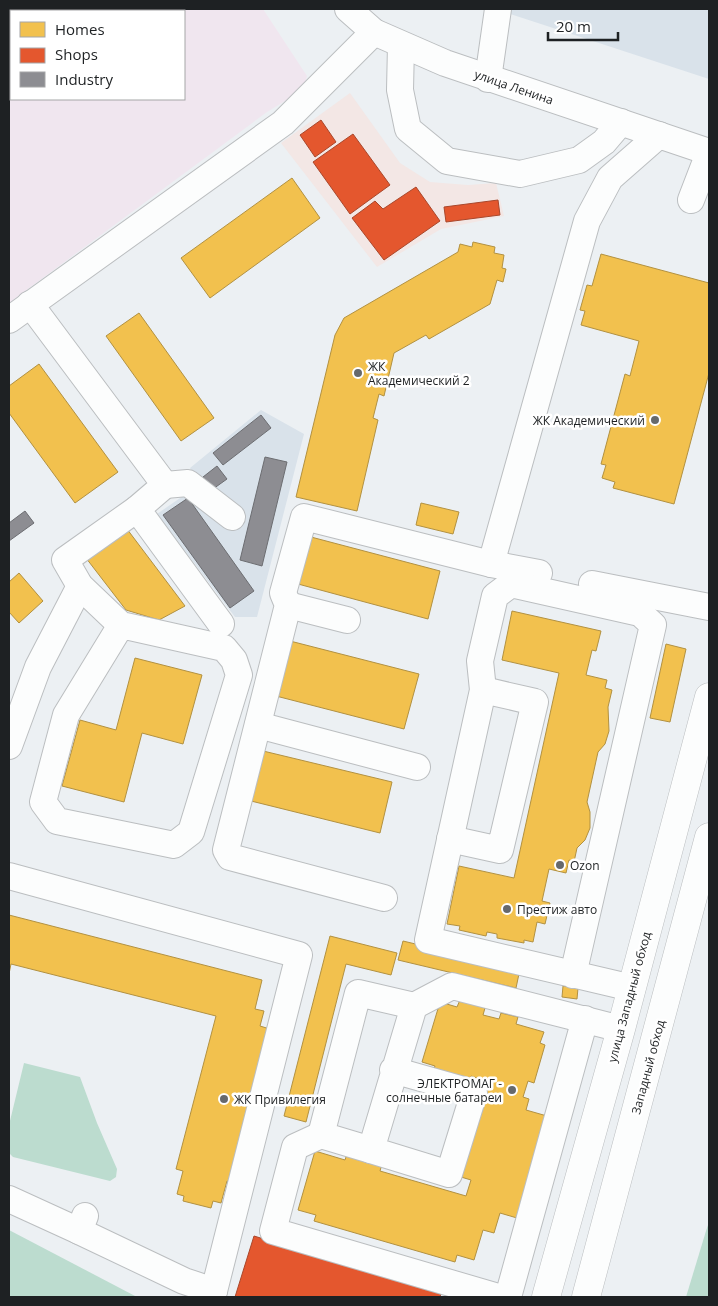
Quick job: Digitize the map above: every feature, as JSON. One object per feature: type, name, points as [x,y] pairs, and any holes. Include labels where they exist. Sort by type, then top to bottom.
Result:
[{"type":"main road","name":"улица Западный обход","points":[[546,1297],[622,1029],[709,697]]},
{"type":"main road","name":"Западный обход","points":[[586,1297],[709,837]]},
{"type":"street","name":"улица Ленина","points":[[348,9],[374,32],[401,45],[488,79],[659,135],[704,155]]},
{"type":"street","points":[[488,79],[498,9]]},
{"type":"street","points":[[9,320],[283,123],[374,32]]},
{"type":"street","points":[[401,45],[400,90],[408,129],[447,161],[520,174],[579,160],[604,142],[622,122]]},
{"type":"street","points":[[492,564],[586,222],[610,178],[659,135]]},
{"type":"street","points":[[691,200],[704,155]]},
{"type":"street","points":[[30,304],[165,485]]},
{"type":"street","points":[[121,625],[66,715],[43,802],[57,821],[174,845],[191,832],[239,675],[234,660],[224,648],[121,625],[80,586],[65,560],[137,509],[165,485],[188,483],[232,516]]},
{"type":"street","points":[[137,509],[221,624]]},
{"type":"street","points":[[384,898],[230,856],[226,850],[288,604],[283,593],[304,516],[492,564],[709,607]]},
{"type":"street","points":[[572,975],[653,626],[640,613],[511,584],[495,596],[480,661],[483,690],[428,940],[572,975],[632,988]]},
{"type":"street","points":[[9,746],[38,667],[80,586]]},
{"type":"street","points":[[288,604],[347,620]]},
{"type":"street","points":[[450,839],[500,850],[535,702],[483,690]]},
{"type":"street","points":[[258,725],[418,767]]},
{"type":"street","points":[[9,876],[299,955],[213,1294],[184,1281],[82,1223],[9,1199]]},
{"type":"street","points":[[321,1135],[358,993],[414,1006],[452,986],[622,1029]]},
{"type":"street","points":[[371,1150],[393,1070],[414,1006]]},
{"type":"street","points":[[508,1297],[585,1019]]},
{"type":"street","points":[[393,1070],[474,1094],[449,1174],[321,1135],[296,1147],[273,1231],[498,1297]]},
{"type":"shaded area","points":[[9,9],[263,9],[307,76],[303,90],[267,112],[9,303]]},
{"type":"shaded area","points":[[495,9],[709,9],[709,79]]},
{"type":"shaded area","points":[[350,93],[400,163],[430,182],[468,185],[496,183],[504,216],[441,229],[377,267],[281,143]]},
{"type":"shaded area","points":[[261,410],[304,434],[257,617],[235,617],[157,514],[199,485],[190,468]]},
{"type":"green space","points":[[24,1063],[80,1077],[117,1169],[116,1177],[110,1181],[13,1157],[9,1153],[9,1125]]},
{"type":"green space","points":[[709,1222],[709,1297],[686,1297],[706,1231]]},
{"type":"green space","points":[[9,1230],[137,1297],[9,1297]]},
{"type":"building: Homes","points":[[292,178],[320,218],[210,298],[181,258]]},
{"type":"building: Homes","name":"ЖК Академический 2","points":[[473,242],[495,247],[494,253],[504,255],[502,268],[506,269],[503,282],[497,280],[490,304],[429,339],[426,335],[394,353],[384,396],[379,394],[373,418],[378,420],[357,511],[296,497],[335,335],[344,318],[458,252],[460,244],[472,247]]},
{"type":"building: Homes","name":"ЖК Академический","points":[[601,254],[709,283],[709,373],[674,504],[613,488],[615,482],[602,478],[606,465],[601,464],[625,374],[630,376],[639,341],[581,325],[585,311],[580,310],[587,285],[592,286]]},
{"type":"building: Homes","points":[[139,313],[214,418],[181,441],[106,336]]},
{"type":"building: Homes","points":[[39,364],[118,472],[75,503],[9,413],[9,386]]},
{"type":"building: Homes","points":[[421,503],[459,512],[453,534],[416,525]]},
{"type":"building: Homes","points":[[127,529],[185,606],[159,620],[126,610],[86,558]]},
{"type":"building: Homes","points":[[311,537],[440,571],[428,619],[298,584]]},
{"type":"building: Homes","points":[[19,573],[43,601],[19,623],[9,612],[9,582]]},
{"type":"building: Homes","points":[[512,611],[601,631],[596,651],[592,650],[586,675],[607,680],[605,688],[612,690],[608,707],[609,731],[605,744],[598,752],[587,802],[590,812],[590,828],[585,840],[577,848],[574,862],[569,860],[566,873],[549,869],[542,901],[550,903],[545,924],[537,922],[533,942],[524,940],[524,943],[497,938],[497,934],[487,932],[486,936],[459,930],[460,926],[447,924],[459,866],[514,878],[559,673],[502,660]]},
{"type":"building: Homes","points":[[290,641],[419,674],[404,729],[276,696]]},
{"type":"building: Homes","points":[[666,644],[686,649],[670,722],[650,718]]},
{"type":"building: Homes","points":[[135,658],[202,675],[183,744],[142,733],[124,802],[62,786],[80,720],[116,730]]},
{"type":"building: Homes","points":[[259,750],[392,782],[380,833],[247,800]]},
{"type":"building: Homes","name":"ЖК Привилегия","points":[[9,915],[262,980],[255,1009],[264,1011],[260,1026],[273,1030],[233,1183],[227,1181],[221,1203],[213,1201],[211,1208],[183,1201],[184,1196],[177,1194],[183,1171],[176,1169],[216,1016],[11,964],[9,974]]},
{"type":"building: Homes","points":[[330,936],[397,953],[391,975],[346,964],[306,1122],[284,1116]]},
{"type":"building: Homes","points":[[403,941],[520,969],[516,988],[398,960]]},
{"type":"building: Homes","points":[[563,986],[578,988],[577,999],[562,997]]},
{"type":"building: Homes","points":[[460,1000],[485,1008],[483,1015],[499,1019],[501,1013],[518,1017],[516,1024],[544,1032],[540,1043],[545,1045],[534,1083],[528,1081],[523,1097],[529,1099],[526,1110],[547,1116],[517,1218],[500,1213],[494,1233],[483,1230],[474,1260],[457,1255],[455,1262],[314,1221],[316,1215],[298,1210],[315,1151],[345,1160],[347,1154],[382,1164],[380,1171],[466,1196],[471,1180],[461,1177],[489,1082],[471,1076],[469,1082],[433,1072],[435,1066],[422,1062],[440,1002],[457,1007]]},
{"type":"building: Shops","points":[[321,120],[336,142],[315,157],[300,135]]},
{"type":"building: Shops","points":[[353,134],[390,185],[350,214],[313,162]]},
{"type":"building: Shops","points":[[416,187],[440,221],[384,260],[352,218],[375,201],[383,209]]},
{"type":"building: Shops","points":[[498,200],[500,215],[446,222],[444,207]]},
{"type":"building: Shops","points":[[254,1236],[441,1293],[440,1297],[235,1297]]},
{"type":"building: Industry","points":[[261,415],[271,428],[223,465],[213,453]]},
{"type":"building: Industry","points":[[265,457],[287,462],[262,566],[240,560]]},
{"type":"building: Industry","points":[[217,466],[227,479],[213,489],[203,477]]},
{"type":"building: Industry","points":[[188,498],[254,591],[230,608],[163,515]]},
{"type":"building: Industry","points":[[25,511],[34,523],[9,541],[9,523]]},
{"type":"place","name":"ЖК Академический 2","points":[[358,373]]},
{"type":"place","name":"ЖК Академический","points":[[655,420]]},
{"type":"place","name":"Ozon","points":[[560,865]]},
{"type":"place","name":"Престиж авто","points":[[507,909]]},
{"type":"place","name":"ЭЛЕКТРОМАГ - солнечные батареи","points":[[512,1090]]},
{"type":"place","name":"ЖК Привилегия","points":[[224,1099]]}]
